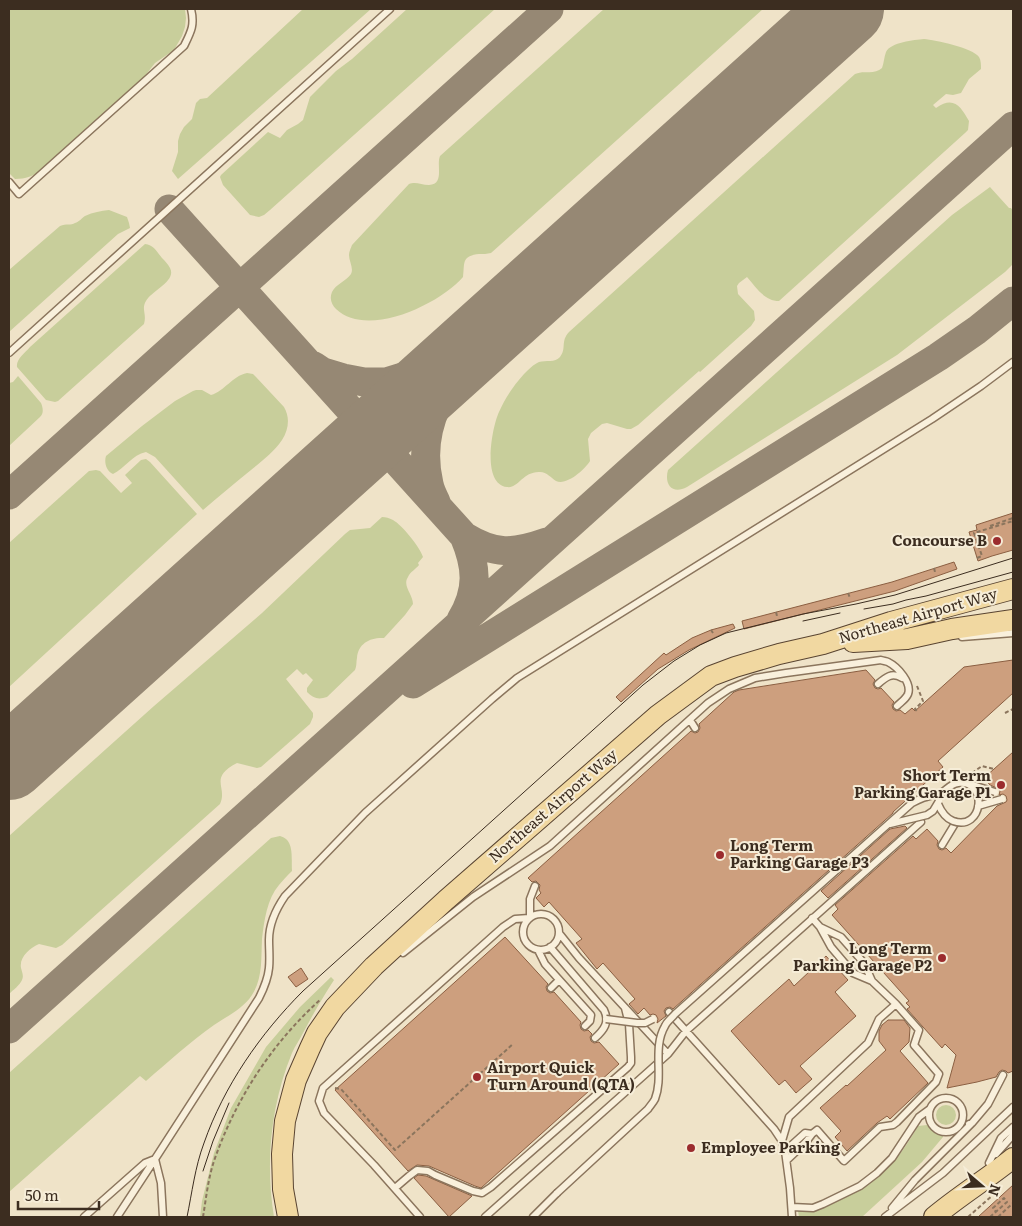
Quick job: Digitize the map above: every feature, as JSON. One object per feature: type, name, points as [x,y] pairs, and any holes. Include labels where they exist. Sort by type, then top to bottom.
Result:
[{"type":"main road","name":"Northeast Airport Way","points":[[288,1217],[283,1189],[282,1154],[285,1121],[296,1080],[310,1048],[335,1007],[374,966],[446,900],[658,715],[711,676],[736,667],[1013,589]]},
{"type":"main road","points":[[823,644],[907,639],[952,629],[1013,623]]},
{"type":"main road","points":[[941,1212],[989,1163],[1013,1146]]},
{"type":"main road","points":[[941,1212],[1013,1158]]},
{"type":"lane","points":[[9,182],[19,194],[184,46],[193,23],[191,9]]},
{"type":"lane","points":[[9,353],[390,9]]},
{"type":"lane","points":[[117,1217],[259,998],[269,968],[270,928],[279,904],[365,813],[517,678],[932,419],[1013,362]]},
{"type":"lane","points":[[952,638],[1013,623]]},
{"type":"lane","points":[[907,639],[943,638]]},
{"type":"lane","points":[[398,956],[473,897],[550,846],[708,703],[729,689],[755,678],[880,660],[889,663],[906,679],[908,684],[908,691],[907,696],[897,706],[904,699],[908,691],[904,679],[899,676],[887,676],[878,684]]},
{"type":"lane","points":[[690,720],[695,728]]},
{"type":"lane","points":[[888,824],[926,815],[933,811],[938,804],[942,793],[946,789],[956,783],[970,786],[978,796],[978,811],[966,822],[956,822],[947,818],[939,806],[938,803],[941,794],[945,790],[956,782],[963,782],[995,792]]},
{"type":"lane","points":[[533,1217],[648,1109],[656,1094],[658,1048],[666,1024],[912,803],[923,797],[942,793],[951,785],[958,783],[970,786],[974,790],[978,796],[979,806],[971,819],[958,823],[946,816],[938,804]]},
{"type":"lane","points":[[978,806],[1002,799]]},
{"type":"lane","points":[[485,1217],[668,1054],[686,1031],[921,822]]},
{"type":"lane","points":[[942,845],[956,822]]},
{"type":"lane","points":[[420,1217],[324,1113],[319,1101],[323,1088],[503,927],[515,919],[530,917],[542,913],[552,917],[559,927],[559,933],[556,942],[550,948],[538,950],[532,948],[524,939],[523,928],[530,917],[530,899],[535,886]]},
{"type":"lane","points":[[787,1160],[817,1130],[844,1160],[880,1127],[893,1125],[897,1122],[936,1082],[939,1074],[914,1044],[920,1030],[872,982],[854,973],[830,947],[820,927],[812,918]]},
{"type":"lane","points":[[820,927],[841,937],[864,963],[872,982]]},
{"type":"lane","points":[[559,933],[575,954],[668,1054]]},
{"type":"lane","points":[[550,948],[604,1010],[606,1014],[604,1028],[595,1038]]},
{"type":"lane","points":[[538,950],[545,964],[591,1015],[590,1021],[585,1026]]},
{"type":"lane","points":[[335,1007],[371,979]]},
{"type":"lane","points":[[551,988],[559,980]]},
{"type":"lane","points":[[782,1141],[790,1117],[868,1043],[879,1019],[896,1004]]},
{"type":"lane","points":[[395,1188],[417,1170],[428,1171],[472,1191],[482,1192],[491,1186],[538,1142],[628,1067],[631,1063],[629,1024],[626,1008]]},
{"type":"lane","points":[[669,1012],[774,1129],[782,1141],[787,1160],[792,1217]]},
{"type":"lane","points":[[606,1019],[637,1023],[645,1023],[653,1019]]},
{"type":"lane","points":[[883,1217],[914,1180],[972,1123],[988,1104],[1002,1075]]},
{"type":"lane","points":[[792,1207],[813,1208],[860,1186],[892,1158],[920,1117],[939,1100],[950,1099],[958,1104],[963,1114],[957,1128],[940,1154]]},
{"type":"lane","points":[[883,1217],[943,1173],[1013,1107]]},
{"type":"lane","points":[[930,1109],[930,1122],[937,1130],[947,1132],[972,1123]]},
{"type":"lane","points":[[989,1163],[1001,1138],[1013,1126]]},
{"type":"lane","points":[[785,1150],[805,1133],[812,1134]]},
{"type":"lane","points":[[989,1163],[1013,1135]]},
{"type":"lane","points":[[84,1217],[145,1163],[155,1159]]},
{"type":"lane","points":[[155,1159],[161,1183],[164,1217]]},
{"type":"path","points":[[990,526],[1012,521]]},
{"type":"path","points":[[978,558],[982,556],[974,533],[1012,521]]},
{"type":"path","points":[[934,568],[935,572]]},
{"type":"path","points":[[848,594],[850,598]]},
{"type":"path","points":[[776,612],[777,616]]},
{"type":"path","points":[[1005,713],[1013,709]]},
{"type":"path","points":[[972,773],[982,766],[994,769]]},
{"type":"path","points":[[323,1088],[341,1089],[395,1150],[513,1044]]},
{"type":"path","points":[[968,1217],[1003,1186]]},
{"type":"path","points":[[990,1217],[996,1212],[1007,1202],[1004,1198],[993,1208],[996,1212]]},
{"type":"path","points":[[998,1203],[1005,1210]]},
{"type":"path","points":[[998,1217],[1013,1203]]},
{"type":"green space","points":[[9,9],[185,9],[186,18],[182,36],[174,50],[155,63],[141,81],[42,170],[29,177],[15,179],[9,173]]},
{"type":"green space","points":[[303,9],[371,9],[178,179],[172,171],[178,152],[178,141],[184,127],[192,119],[196,103],[200,99],[207,98]]},
{"type":"green space","points":[[407,9],[495,9],[270,210],[259,217],[250,215],[223,185],[221,175],[268,132],[280,138],[287,130],[303,120],[310,97],[336,71]]},
{"type":"green space","points":[[604,9],[763,9],[491,253],[469,256],[464,264],[463,277],[438,298],[403,314],[384,319],[366,320],[349,317],[336,309],[331,302],[331,295],[336,287],[351,274],[349,255],[352,245],[409,184],[434,184],[438,178],[440,156]]},
{"type":"green space","points":[[924,39],[962,48],[980,58],[981,69],[969,79],[961,93],[946,94],[933,105],[936,108],[942,104],[956,104],[969,121],[968,130],[779,301],[765,296],[747,277],[739,283],[737,286],[738,294],[754,311],[755,320],[751,326],[638,425],[627,429],[607,423],[602,424],[591,433],[588,439],[590,461],[575,476],[560,482],[545,473],[534,472],[511,487],[499,484],[491,466],[492,442],[496,419],[513,387],[524,374],[539,362],[558,359],[562,354],[565,339],[569,332],[855,74],[873,72],[882,68],[886,52],[893,46],[903,42]]},
{"type":"green space","points":[[990,187],[1013,211],[1013,261],[1012,265],[1005,272],[897,355],[687,487],[677,490],[670,487],[667,480],[668,470],[952,215]]},
{"type":"green space","points":[[109,210],[127,217],[130,228],[118,234],[9,332],[9,270],[60,226],[73,224],[85,216]]},
{"type":"green space","points":[[145,244],[155,249],[170,268],[171,273],[167,282],[146,301],[144,324],[58,401],[46,400],[17,367],[19,359]]},
{"type":"green space","points":[[247,373],[253,374],[284,407],[288,419],[286,432],[279,444],[268,456],[203,510],[155,457],[146,452],[137,456],[113,474],[107,469],[105,464],[106,456],[175,401],[196,390],[202,390],[211,395],[237,377]]},
{"type":"green space","points":[[18,376],[41,403],[43,412],[9,446],[9,383],[13,382]]},
{"type":"green space","points":[[146,459],[197,514],[9,687],[9,543],[89,471],[100,471],[121,493],[132,483],[125,475],[141,460]]},
{"type":"green space","points":[[382,517],[393,520],[401,526],[415,542],[423,557],[418,563],[419,565],[406,580],[413,604],[405,615],[384,638],[370,640],[360,648],[355,670],[327,697],[316,698],[311,696],[307,692],[307,688],[313,680],[306,673],[303,675],[297,669],[286,679],[313,713],[310,724],[261,767],[257,768],[237,763],[228,768],[221,778],[222,798],[220,804],[62,945],[56,948],[39,944],[29,950],[23,957],[21,964],[22,980],[9,994],[9,836],[154,706],[262,613],[345,534],[350,530],[370,528]]},
{"type":"green space","points":[[280,836],[285,838],[290,845],[292,871],[282,881],[269,903],[262,939],[260,975],[252,995],[239,1008],[196,1038],[146,1081],[140,1076],[9,1192],[9,1073],[271,838]]},
{"type":"green space","points":[[331,977],[334,980],[292,1053],[279,1092],[270,1154],[271,1196],[274,1217],[200,1217],[214,1153],[231,1108],[266,1047],[300,1007]]},
{"type":"green space","points":[[942,1105],[950,1105],[956,1111],[956,1119],[950,1125],[942,1125],[936,1119],[936,1111]]},
{"type":"green space","points":[[927,1125],[935,1132],[943,1135],[943,1137],[922,1162],[862,1217],[799,1217],[798,1211],[826,1205],[865,1186],[894,1161],[918,1126]]},
{"type":"building","name":"Concourse B","points":[[1013,513],[1013,550],[978,561],[969,532],[977,530],[976,525]]},
{"type":"building","points":[[954,562],[957,569],[895,591],[744,629],[742,621],[892,582]]},
{"type":"building","points":[[733,624],[735,628],[689,650],[658,669],[621,702],[616,697],[664,653],[666,655],[692,638],[711,630]]},
{"type":"building","name":"Long Term Parking Garage P3","points":[[1013,660],[1013,693],[938,761],[943,767],[673,1009],[670,1007],[666,1008],[664,1011],[666,1016],[657,1023],[656,1015],[650,1015],[644,1008],[638,1014],[629,1004],[635,999],[603,963],[597,969],[576,943],[582,939],[549,902],[544,907],[536,898],[541,893],[539,890],[540,885],[528,878],[691,731],[698,732],[699,724],[734,692],[866,670],[875,680],[873,684],[875,688],[881,688],[894,702],[892,705],[893,709],[896,711],[900,710],[905,714],[912,708],[915,711],[964,667]]},
{"type":"building","name":"Long Term Parking Garage P2","points":[[1013,752],[1013,1071],[1008,1073],[1002,1070],[996,1077],[947,1088],[956,1055],[945,1044],[942,1048],[907,1009],[910,1007],[906,1003],[909,1001],[832,915],[838,909],[835,905],[913,836],[916,839],[927,829],[938,841],[939,849],[946,848],[951,853],[997,806],[1006,802],[1006,796],[1003,794],[999,795],[999,789],[990,785],[984,778]]},
{"type":"building","points":[[905,826],[907,828],[828,898],[821,891],[890,829]]},
{"type":"building","name":"Airport Quick Turn Around (QTA)","points":[[505,937],[548,984],[546,987],[547,991],[550,993],[554,992],[581,1022],[581,1029],[584,1031],[588,1030],[592,1034],[590,1037],[591,1041],[594,1043],[599,1042],[619,1064],[481,1188],[429,1166],[417,1165],[408,1171],[335,1090]]},
{"type":"building","points":[[826,956],[848,980],[835,992],[856,1016],[800,1066],[812,1079],[796,1093],[785,1080],[779,1085],[731,1031],[789,979],[794,986]]},
{"type":"building","points":[[301,968],[308,979],[296,987],[288,977]]},
{"type":"building","points":[[888,1020],[904,1020],[910,1028],[909,1042],[900,1051],[928,1083],[890,1119],[887,1116],[877,1123],[847,1151],[835,1137],[841,1131],[820,1108],[886,1050],[879,1041],[879,1031]]},
{"type":"building","points":[[418,1175],[426,1176],[472,1196],[449,1217],[414,1178]]},
{"type":"building","points":[[1013,1185],[1013,1217],[978,1217]]},
{"type":"taxiway","points":[[9,495],[549,9]]},
{"type":"taxiway","points":[[828,26],[855,9]]},
{"type":"taxiway","points":[[9,1029],[1013,126]]},
{"type":"taxiway","points":[[169,209],[464,536],[485,547],[504,551],[524,549],[547,542]]},
{"type":"taxiway","points":[[413,684],[938,357],[977,330],[1013,301]]},
{"type":"taxiway","points":[[314,366],[323,372],[343,378],[364,382],[386,382],[415,373],[486,334],[448,385],[438,402],[431,421],[427,440],[426,461],[429,486],[436,502]]},
{"type":"taxiway","points":[[461,620],[471,599],[474,578],[472,558],[464,536]]},
{"type":"runway","points":[[9,763],[847,9]]},
{"type":"tram line","points":[[187,1217],[198,1161],[212,1122],[233,1081],[272,1025],[303,991],[643,685],[674,661],[700,645],[726,633],[803,614],[895,595],[1013,558]]},
{"type":"tram line","points":[[864,609],[926,596],[1013,572]]},
{"type":"tram line","points":[[803,621],[840,613]]},
{"type":"tram line","points":[[203,1171],[229,1103]]},
{"type":"place","name":"Concourse B","points":[[997,541]]},
{"type":"place","name":"Short Term Parking Garage P1","points":[[1001,785]]},
{"type":"place","name":"Long Term Parking Garage P3","points":[[720,855]]},
{"type":"place","name":"Long Term Parking Garage P2","points":[[942,958]]},
{"type":"place","name":"Airport Quick Turn Around (QTA)","points":[[477,1077]]},
{"type":"place","name":"Employee Parking","points":[[691,1148]]}]
